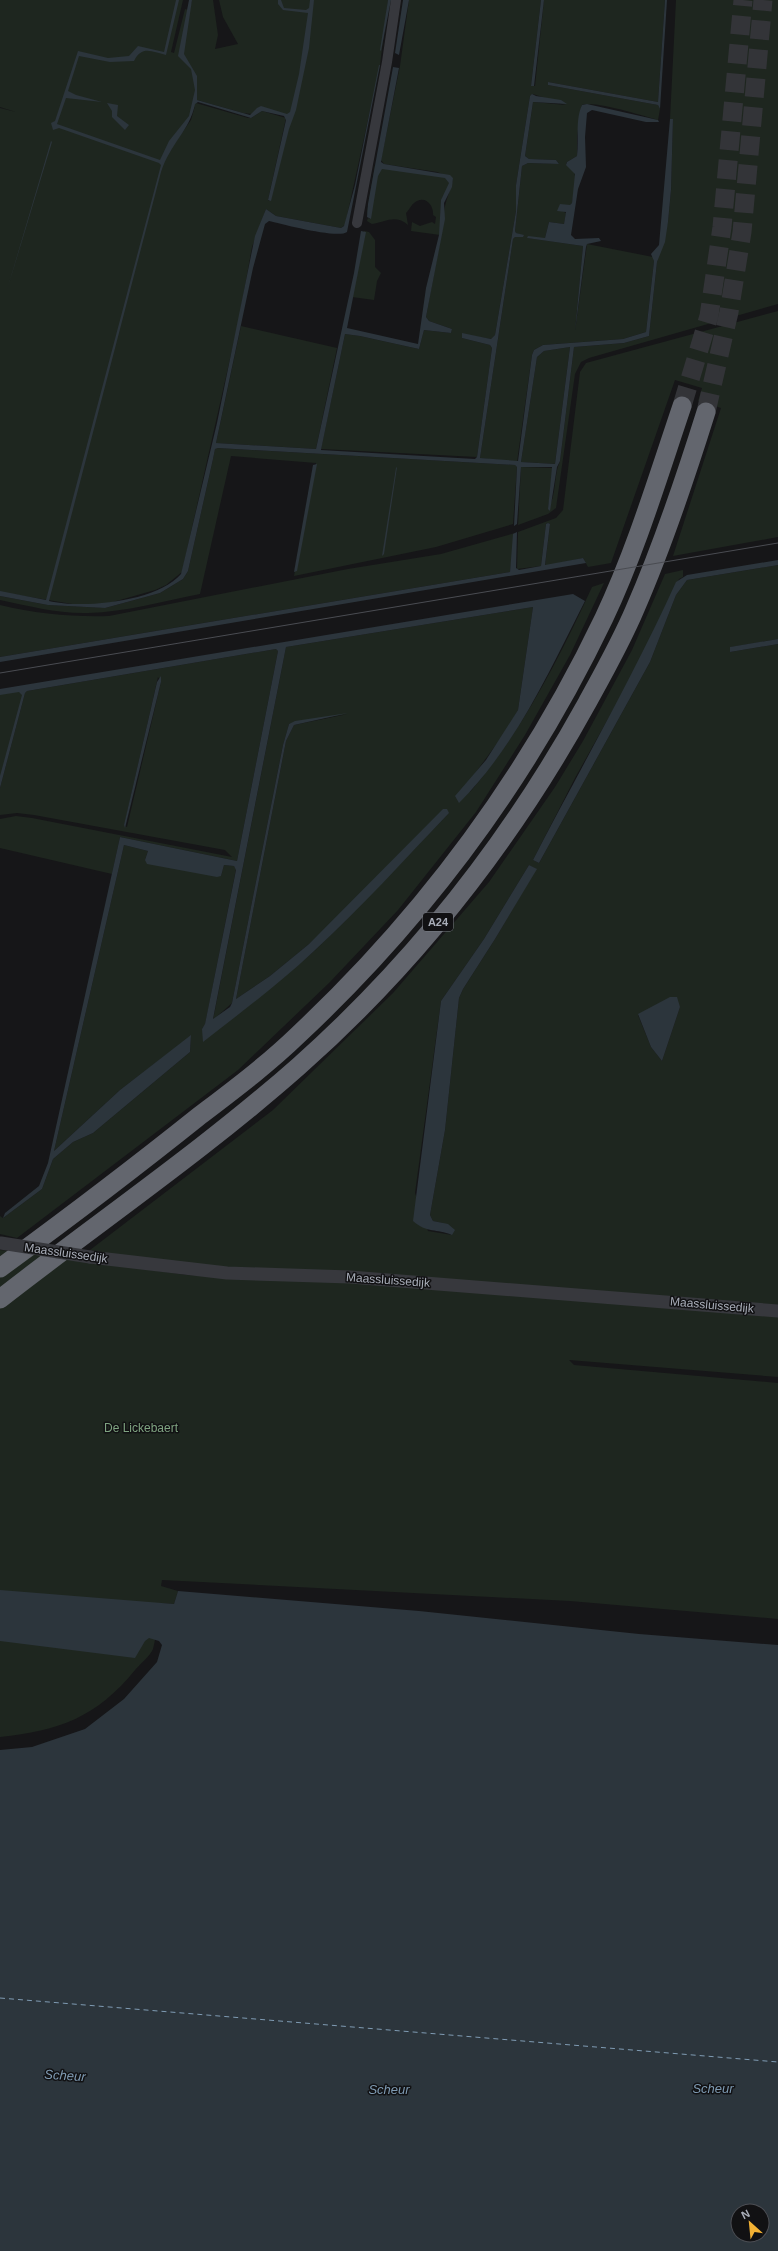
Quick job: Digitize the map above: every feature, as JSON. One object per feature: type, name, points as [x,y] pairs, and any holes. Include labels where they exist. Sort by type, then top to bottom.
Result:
[{"type":"highway","name":"A24","points":[[0,1268],[118,1180],[248,1078],[297,1036],[359,976],[407,922],[456,862],[478,833],[534,749],[590,647],[612,601],[642,523],[682,406]]},
{"type":"highway","name":"A24","points":[[0,1299],[222,1131],[301,1064],[342,1026],[388,979],[475,876],[539,785],[571,732],[619,644],[663,541],[706,412]]},
{"type":"street","points":[[356,223],[387,62],[396,0]]},
{"type":"street","name":"Maassluissedijk","points":[[1,1243],[90,1257],[227,1272],[350,1277],[778,1311]]},
{"type":"green space","points":[[0,0],[183,0],[171,52],[174,53],[185,9],[188,10],[184,39],[192,0],[213,0],[218,35],[215,49],[238,44],[223,17],[219,0],[388,0],[380,65],[345,225],[341,228],[276,216],[266,209],[252,247],[239,319],[182,572],[166,585],[155,590],[106,604],[84,606],[0,592],[0,108],[16,112],[0,107]],"holes":[[[197,100],[243,113],[252,114],[266,109],[290,116],[269,201],[286,118],[262,111],[251,118],[248,118],[196,103]],[[195,106],[191,120],[170,150]]]},
{"type":"green space","points":[[409,0],[541,0],[531,86],[535,86],[544,0],[665,0],[658,102],[548,82],[548,85],[658,105],[660,109],[658,120],[607,106],[588,104],[582,105],[577,136],[577,156],[566,164],[574,170],[576,182],[572,203],[564,212],[566,213],[564,224],[549,222],[545,238],[528,238],[583,246],[575,331],[587,244],[653,257],[654,261],[646,332],[623,339],[543,345],[534,350],[532,355],[517,462],[480,458],[513,239],[515,237],[524,236],[516,233],[515,231],[522,166],[528,163],[559,164],[556,160],[529,159],[525,156],[533,102],[566,105],[533,94],[530,96],[516,185],[516,211],[495,335],[491,339],[462,334],[462,338],[490,345],[492,348],[477,457],[321,449],[345,334],[419,349],[424,330],[451,333],[452,329],[429,321],[426,317],[445,215],[440,235],[411,231],[412,222],[420,226],[432,222],[435,224],[436,217],[433,215],[431,206],[424,200],[415,202],[406,213],[408,225],[395,219],[372,224],[367,221],[368,218],[370,219],[367,212],[375,165],[449,177],[450,187],[442,198],[444,213],[453,178],[437,172],[384,164],[381,160],[400,66]]},
{"type":"green space","points":[[676,0],[778,0],[778,304],[589,358],[581,362],[575,374],[556,508],[548,514],[518,525],[521,467],[553,468],[548,509],[553,497],[556,473],[560,461],[574,347],[624,343],[649,336],[657,262],[668,222],[671,190],[673,119],[670,119]]},
{"type":"green space","points":[[364,231],[369,232],[375,240],[375,267],[381,273],[377,281],[374,300],[352,297]]},
{"type":"green space","points":[[778,311],[778,537],[673,556],[721,408],[698,401],[702,388],[675,380],[611,563],[588,567],[583,558],[545,566],[550,524],[548,523],[546,524],[541,566],[517,569],[518,532],[556,518],[563,510],[580,372],[586,363]]},
{"type":"green space","points":[[241,326],[337,348],[316,449],[216,443]]},
{"type":"green space","points":[[570,347],[555,464],[521,462],[537,357],[544,351]]},
{"type":"green space","points":[[215,449],[515,465],[517,467],[513,524],[436,547],[294,576],[316,463],[231,456],[200,594],[116,611],[88,613],[55,611],[0,600],[0,596],[48,605],[105,608],[160,593],[183,579],[188,571]]},
{"type":"green space","points":[[515,533],[510,572],[0,657],[0,605],[27,611],[54,614],[109,616],[348,569],[441,554]]},
{"type":"green space","points":[[778,565],[778,639],[731,647],[730,652],[778,644],[778,1305],[236,1268],[104,1254],[90,1250],[273,1110],[393,993],[489,882],[555,787],[583,741],[632,650],[665,574],[683,570],[683,577],[679,579],[632,676],[575,778],[533,860],[539,863],[650,662],[676,595],[687,580]],"holes":[[[529,865],[536,869],[459,998],[445,1130],[430,1215],[433,1221],[442,1223],[452,1235],[428,1231],[415,1193],[441,1001],[484,939]],[[680,1007],[662,1061],[651,1047],[638,1015],[649,1009]]]},
{"type":"green space","points":[[604,583],[570,655],[525,735],[476,812],[398,910],[329,983],[238,1070],[17,1238],[0,1234],[0,1216],[3,1218],[42,1189],[53,1159],[73,1142],[93,1133],[190,1052],[191,1036],[120,1090],[54,1151],[124,845],[148,851],[145,860],[221,876],[224,865],[234,866],[236,869],[205,1025],[202,1029],[242,1011],[312,953],[345,921],[449,813],[309,944],[270,976],[236,999],[286,741],[294,725],[348,714],[289,724],[283,745],[232,1003],[213,1020],[286,647],[533,607],[518,710],[509,727],[473,776],[470,792],[489,769],[538,694],[553,667],[592,587]]},
{"type":"green space","points":[[276,649],[278,651],[237,861],[120,837],[112,874],[0,848],[0,819],[16,816],[232,857],[225,850],[34,815],[17,813],[0,815],[0,788],[25,693],[27,691]],"holes":[[[158,677],[161,682],[127,827],[124,826]]]},
{"type":"green space","points":[[25,687],[0,781],[0,691]]},
{"type":"green space","name":"De Lickebaert","points":[[0,1250],[187,1275],[327,1281],[778,1315],[778,1377],[569,1360],[574,1365],[778,1383],[778,1619],[570,1601],[162,1580],[161,1586],[178,1591],[174,1604],[159,1603],[152,1652],[121,1686],[91,1710],[59,1726],[41,1731],[0,1737]]},
{"type":"water","points":[[176,0],[179,0],[166,55],[152,51],[144,51],[137,56],[134,61],[110,62],[79,56],[68,91],[76,95],[102,102],[66,98],[57,124],[160,160],[169,141],[189,116],[195,90],[191,69],[178,56],[189,0],[192,0],[184,54],[197,76],[197,100],[250,115],[261,106],[287,114],[290,112],[299,74],[308,13],[283,10],[278,4],[278,0],[281,0],[284,8],[306,10],[309,8],[310,0],[314,0],[309,48],[296,110],[289,129],[271,201],[268,200],[286,120],[284,116],[262,111],[251,118],[198,102],[195,104],[189,122],[169,153],[165,162],[161,172],[49,601],[80,604],[118,601],[155,591],[170,584],[181,574],[217,423],[255,236],[266,209],[276,216],[341,228],[344,226],[355,185],[379,65],[347,232],[342,234],[333,234],[297,228],[269,221],[265,224],[253,268],[216,443],[316,449],[354,273],[361,231],[366,232],[347,328],[418,344],[426,288],[439,235],[441,200],[449,183],[445,178],[382,169],[378,176],[371,219],[367,217],[368,204],[393,67],[399,68],[381,162],[384,164],[450,175],[453,178],[452,187],[444,203],[445,219],[426,317],[429,321],[452,329],[451,333],[424,330],[419,349],[345,334],[321,450],[475,459],[477,457],[492,348],[490,345],[462,338],[462,333],[491,339],[495,335],[516,211],[516,185],[530,96],[532,94],[561,100],[567,104],[533,102],[525,156],[529,159],[556,160],[559,164],[528,163],[522,166],[515,231],[516,233],[524,235],[523,237],[515,237],[513,239],[480,458],[518,461],[532,355],[534,350],[543,345],[623,339],[646,332],[654,261],[651,254],[659,245],[670,119],[673,119],[671,190],[668,222],[665,242],[657,262],[649,336],[624,343],[574,347],[560,461],[557,467],[550,511],[548,509],[552,467],[521,467],[517,524],[514,526],[517,467],[515,465],[218,448],[215,449],[188,571],[183,579],[160,593],[105,608],[48,605],[0,596],[0,591],[46,600],[161,165],[59,128],[53,130],[51,123],[55,121],[78,51],[108,58],[129,56],[138,46],[164,52]],"holes":[[[570,347],[555,464],[521,462],[537,357],[544,351]]]},
{"type":"water","points":[[388,0],[391,0],[381,51],[380,50]]},
{"type":"water","points":[[403,0],[409,0],[399,55],[395,53]]},
{"type":"water","points":[[541,0],[544,0],[534,86],[531,86]]},
{"type":"water","points":[[665,0],[667,0],[660,109],[658,105],[548,85],[548,82],[658,102]]},
{"type":"water","points":[[107,103],[118,105],[117,116],[129,125],[125,130],[112,117],[112,111]]},
{"type":"water","points":[[587,104],[658,120],[659,122],[646,122],[592,110],[587,113],[585,137],[586,167],[578,189],[571,235],[575,239],[599,238],[601,241],[587,244],[586,247],[575,331],[583,246],[527,238],[528,236],[545,238],[549,222],[564,224],[566,212],[557,211],[560,204],[570,205],[572,203],[575,174],[566,165],[567,162],[577,156],[580,111],[582,105]]},
{"type":"water","points":[[51,141],[52,142],[7,290]]},
{"type":"water","points":[[317,464],[297,571],[294,572],[313,465]]},
{"type":"water","points":[[397,467],[384,554],[382,556],[396,468]]},
{"type":"water","points":[[546,524],[550,524],[545,565],[583,558],[586,563],[0,662],[0,657],[510,572],[513,534],[517,532],[516,568],[519,570],[541,566]]},
{"type":"water","points":[[778,560],[778,565],[687,580],[676,595],[650,662],[539,863],[533,860],[625,687],[676,582],[687,575]]},
{"type":"water","points":[[573,594],[585,601],[530,707],[498,757],[459,803],[455,796],[486,760],[518,710],[533,607],[286,647],[213,1019],[230,1007],[232,1003],[283,745],[289,724],[295,721],[348,713],[294,725],[286,741],[236,999],[270,976],[309,944],[443,809],[447,809],[449,813],[365,901],[313,952],[273,987],[203,1042],[202,1029],[205,1024],[236,870],[234,866],[224,865],[221,876],[217,877],[147,864],[145,860],[148,851],[124,845],[54,1151],[120,1090],[191,1035],[190,1052],[93,1133],[73,1142],[53,1159],[42,1189],[3,1218],[5,1213],[39,1186],[48,1163],[120,837],[237,861],[278,651],[276,649],[27,691],[25,693],[0,788],[0,776],[22,695],[19,692],[0,695],[0,689]]},
{"type":"water","points":[[778,639],[778,644],[730,652],[730,647]]},
{"type":"water","points":[[161,676],[161,682],[125,828],[124,825],[157,682]]},
{"type":"water","points":[[529,865],[537,869],[463,989],[459,998],[445,1130],[430,1215],[433,1221],[448,1224],[455,1230],[452,1235],[423,1228],[413,1221],[441,1001],[484,939]]},
{"type":"water","points":[[670,997],[677,997],[680,1007],[662,1061],[651,1047],[638,1014]]},
{"type":"water","name":"Scheur","points":[[0,1590],[174,1604],[178,1591],[419,1611],[639,1634],[778,1645],[778,2251],[0,2251],[0,1750],[32,1747],[85,1729],[124,1699],[157,1662],[162,1645],[159,1641],[149,1638],[145,1641],[135,1658],[0,1641]]},
{"type":"ferry route","points":[[0,1998],[778,2062]]},
{"type":"tunnel","points":[[682,406],[709,316],[722,227],[743,0]]},
{"type":"tunnel","points":[[706,412],[729,312],[742,232],[763,0]]},
{"type":"tram line","points":[[0,673],[778,543]]}]
